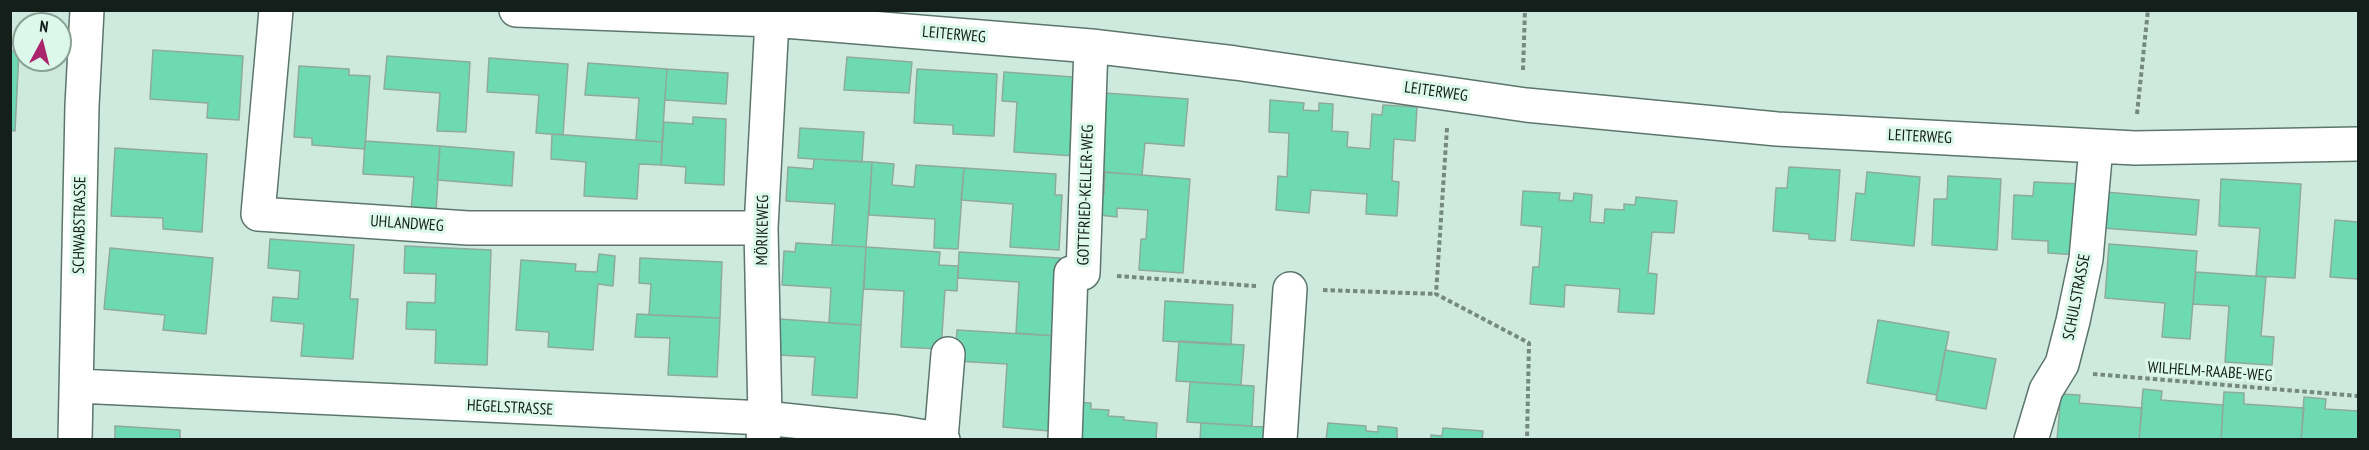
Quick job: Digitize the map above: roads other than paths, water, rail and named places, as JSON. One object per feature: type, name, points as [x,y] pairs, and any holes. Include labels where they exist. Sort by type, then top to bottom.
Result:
[{"type":"street","name":"SCHWABSTRASSE","points":[[75,440],[82,106],[87,10]]},
{"type":"street","name":"UHLANDWEG","points":[[276,10],[258,214],[468,228],[761,228]]},
{"type":"street","name":"LEITERWEG","points":[[516,10],[772,20],[1091,46],[1235,63],[1526,105],[1777,129],[2096,147],[2358,144]]},
{"type":"street","name":"MÖRIKEWEG","points":[[764,429],[761,228],[772,20]]},
{"type":"street","name":"GOTTFRIED-KELLER-WEG","points":[[1065,440],[1071,273],[1083,273],[1091,46]]},
{"type":"street","name":"SCHULSTRASSE","points":[[2031,440],[2046,390],[2062,364],[2086,259],[2096,147]]},
{"type":"street","points":[[1280,440],[1290,289]]},
{"type":"street","points":[[942,439],[948,354]]},
{"type":"street","name":"HEGELSTRASSE","points":[[77,386],[764,429],[896,432],[942,439]]}]
